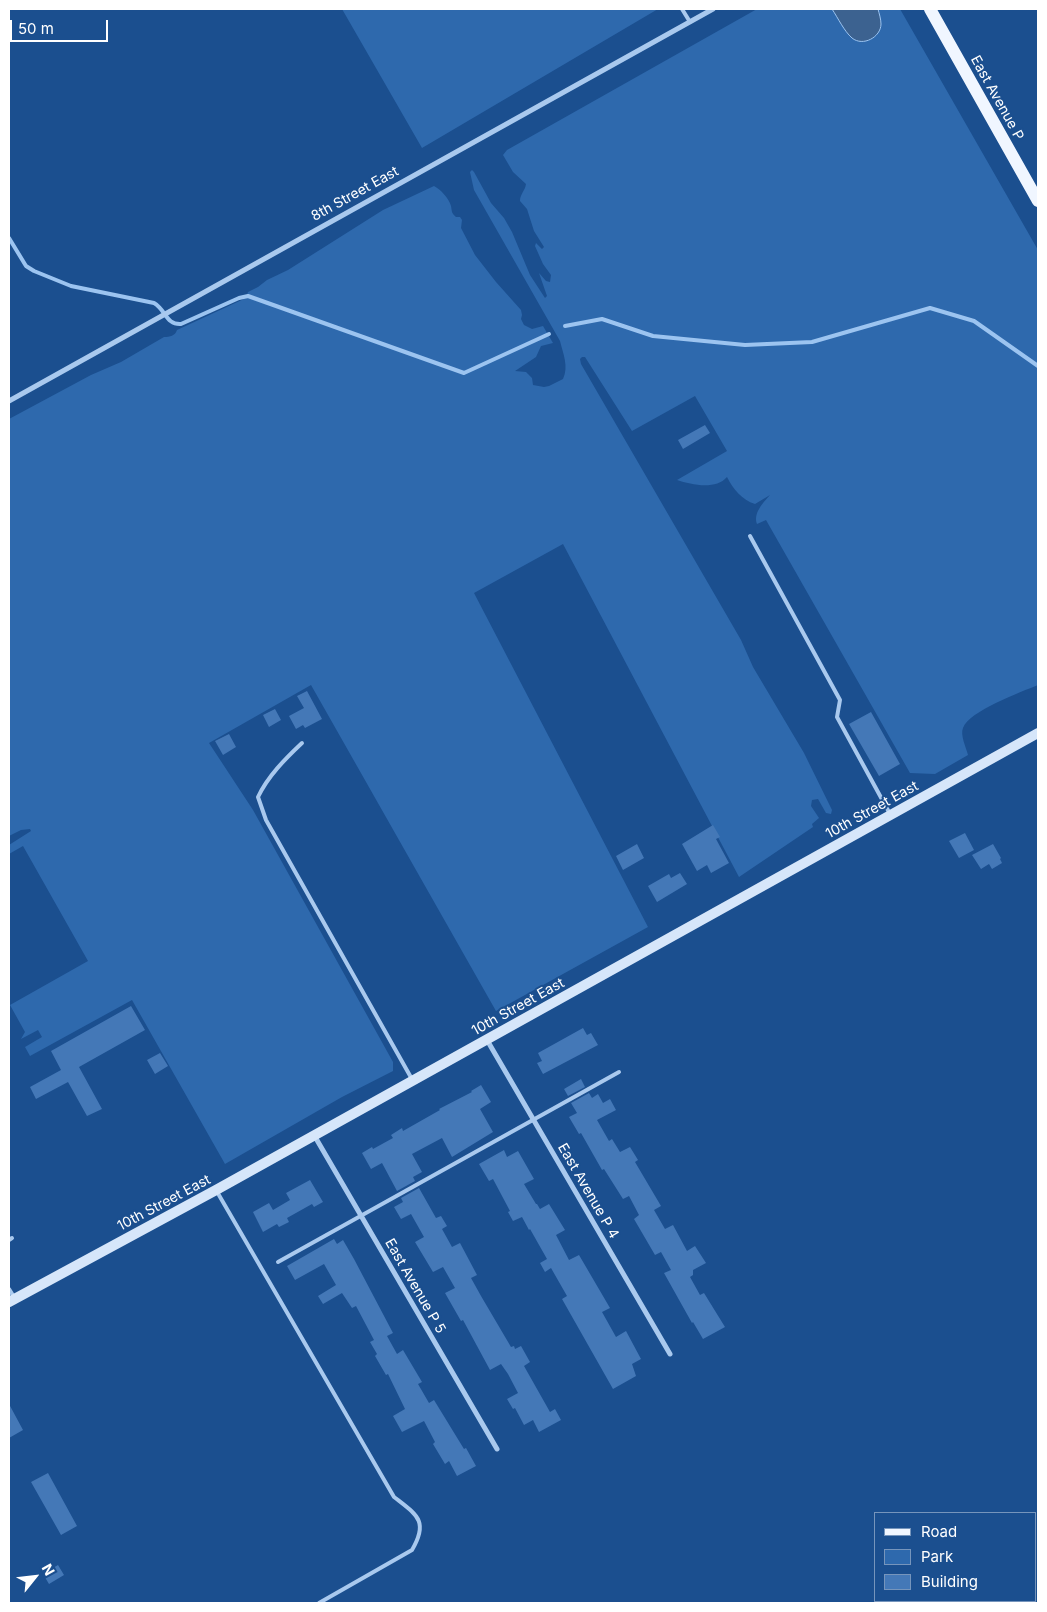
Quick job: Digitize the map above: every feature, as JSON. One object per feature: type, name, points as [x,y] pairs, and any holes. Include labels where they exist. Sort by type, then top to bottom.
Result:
[{"type":"main road","name":"East Avenue P","points":[[930,9],[1038,201]]},
{"type":"main road","name":"10th Street East","points":[[12,1300],[216,1190],[1038,733]]},
{"type":"street","name":"8th Street East","points":[[9,401],[713,9]]},
{"type":"street","name":"East Avenue P 4","points":[[487,1040],[670,1354]]},
{"type":"street","name":"East Avenue P 5","points":[[314,1134],[497,1449]]},
{"type":"lane","points":[[682,9],[690,22]]},
{"type":"lane","points":[[750,536],[840,700],[837,718],[891,815]]},
{"type":"lane","points":[[302,743],[284,760],[258,797],[266,820],[413,1081]]},
{"type":"lane","points":[[278,1262],[618,1072]]},
{"type":"lane","points":[[216,1190],[394,1497],[413,1512],[421,1524],[419,1538],[412,1550],[319,1603]]},
{"type":"lane","points":[[9,1288],[12,1300]]},
{"type":"green space","points":[[342,9],[658,9],[422,148]]},
{"type":"green space","points":[[757,9],[900,9],[1038,250],[1038,685],[996,703],[967,722],[962,734],[968,755],[935,774],[910,773],[766,520],[757,524],[756,516],[770,495],[755,504],[738,494],[727,477],[717,484],[710,485],[697,485],[677,480],[727,451],[695,396],[632,431],[585,357],[582,357],[580,359],[581,364],[741,640],[753,667],[804,753],[832,810],[831,814],[826,813],[818,799],[812,800],[811,806],[819,818],[812,824],[813,827],[739,877],[563,544],[474,593],[648,927],[496,1011],[311,685],[209,743],[253,810],[393,1062],[393,1071],[342,1097],[225,1164],[132,1000],[30,1056],[25,1047],[42,1037],[38,1030],[21,1039],[25,1032],[10,1005],[88,961],[23,846],[9,854],[9,845],[31,831],[30,829],[21,830],[9,836],[9,419],[91,375],[121,362],[164,337],[172,336],[177,330],[246,298],[248,292],[288,270],[383,210],[434,186],[446,197],[453,214],[462,220],[461,228],[475,255],[521,310],[521,319],[524,325],[532,329],[543,326],[553,343],[541,346],[536,357],[515,371],[526,372],[532,378],[533,385],[544,387],[563,379],[565,365],[560,341],[474,190],[470,172],[472,170],[474,172],[491,203],[504,218],[530,275],[545,298],[547,296],[539,273],[546,281],[550,282],[551,275],[543,264],[535,246],[536,243],[542,249],[544,247],[534,231],[527,209],[520,201],[526,184],[513,172],[503,155],[507,150]]},
{"type":"shaded area","points":[[832,9],[878,9],[881,22],[880,29],[875,37],[871,39],[856,41],[846,32]]},
{"type":"building","points":[[705,425],[710,433],[683,449],[678,440]]},
{"type":"building","points":[[307,691],[322,719],[305,728],[303,725],[296,729],[289,716],[304,708],[297,696]]},
{"type":"building","points":[[275,709],[281,720],[269,727],[263,715]]},
{"type":"building","points":[[871,712],[900,764],[879,776],[849,724]]},
{"type":"building","points":[[229,734],[236,747],[223,755],[215,741]]},
{"type":"building","points":[[713,825],[720,837],[716,839],[729,863],[711,873],[707,865],[697,871],[682,844]]},
{"type":"building","points":[[965,833],[974,850],[959,858],[949,841]]},
{"type":"building","points":[[637,844],[644,858],[623,870],[616,856]]},
{"type":"building","points":[[993,844],[1002,863],[992,869],[989,864],[981,869],[972,855]]},
{"type":"building","points":[[680,873],[687,884],[657,902],[648,886],[669,874],[671,878]]},
{"type":"building","points":[[131,1006],[145,1030],[79,1067],[102,1109],[87,1116],[68,1082],[36,1099],[30,1087],[61,1070],[51,1051]]},
{"type":"building","points":[[583,1028],[587,1035],[591,1033],[598,1045],[543,1074],[537,1063],[542,1061],[538,1053]]},
{"type":"building","points":[[160,1053],[168,1066],[155,1074],[147,1060]]},
{"type":"building","points":[[581,1079],[585,1087],[568,1096],[564,1089]]},
{"type":"building","points":[[481,1085],[491,1102],[480,1109],[493,1132],[452,1157],[442,1138],[412,1154],[422,1172],[413,1177],[415,1181],[397,1191],[382,1163],[371,1169],[362,1153],[393,1138],[391,1135],[402,1128],[403,1131]]},
{"type":"building","points":[[589,1093],[592,1098],[598,1094],[603,1103],[610,1099],[616,1110],[597,1120],[609,1141],[612,1139],[620,1152],[630,1147],[638,1160],[635,1162],[661,1206],[654,1210],[665,1229],[673,1225],[687,1251],[695,1246],[706,1263],[693,1270],[693,1275],[690,1277],[700,1295],[704,1293],[725,1327],[703,1339],[664,1273],[671,1270],[661,1252],[655,1255],[634,1219],[639,1215],[629,1196],[623,1199],[604,1169],[602,1170],[581,1133],[579,1134],[569,1117],[577,1113],[571,1103]]},
{"type":"building","points":[[504,1150],[507,1157],[518,1151],[534,1179],[524,1184],[540,1209],[549,1204],[565,1230],[556,1235],[569,1260],[579,1255],[610,1308],[602,1312],[616,1337],[626,1331],[641,1359],[632,1364],[636,1376],[613,1389],[562,1299],[567,1296],[551,1268],[545,1272],[540,1263],[547,1259],[530,1229],[522,1217],[513,1221],[508,1212],[510,1211],[493,1179],[489,1181],[479,1164]]},
{"type":"building","points":[[310,1180],[323,1202],[314,1207],[312,1204],[287,1218],[289,1222],[279,1227],[277,1224],[263,1232],[253,1212],[269,1203],[273,1210],[290,1200],[286,1193]]},
{"type":"building","points":[[419,1188],[436,1218],[441,1216],[447,1226],[442,1229],[452,1247],[460,1243],[477,1275],[471,1278],[481,1296],[511,1347],[514,1346],[515,1349],[521,1346],[530,1362],[524,1366],[550,1412],[555,1409],[561,1420],[539,1432],[533,1420],[524,1425],[515,1408],[513,1409],[507,1399],[518,1393],[508,1374],[501,1364],[490,1370],[463,1320],[461,1321],[445,1293],[455,1288],[443,1267],[433,1272],[415,1242],[424,1237],[411,1214],[401,1219],[394,1207],[403,1202],[401,1198]]},
{"type":"building","points":[[334,1239],[337,1244],[343,1240],[354,1259],[393,1333],[387,1336],[397,1354],[403,1350],[422,1382],[418,1384],[429,1403],[434,1400],[476,1466],[457,1476],[449,1461],[445,1464],[433,1444],[435,1442],[424,1421],[402,1432],[393,1416],[405,1409],[388,1374],[386,1375],[375,1356],[377,1354],[370,1342],[374,1340],[356,1306],[352,1308],[342,1293],[323,1304],[318,1296],[336,1285],[324,1264],[295,1280],[287,1266]]},
{"type":"building","points":[[9,1404],[23,1430],[9,1438]]},
{"type":"building","points":[[48,1473],[77,1526],[61,1535],[31,1482]]},
{"type":"building","points":[[58,1565],[64,1575],[49,1584],[43,1574]]},
{"type":"waterway","points":[[9,238],[26,266],[34,271],[71,286],[154,303],[169,320],[176,324],[181,324],[239,298],[248,296],[464,373],[549,334]]},
{"type":"waterway","points":[[565,326],[602,319],[653,336],[745,345],[812,342],[930,308],[974,321],[1038,366]]}]
